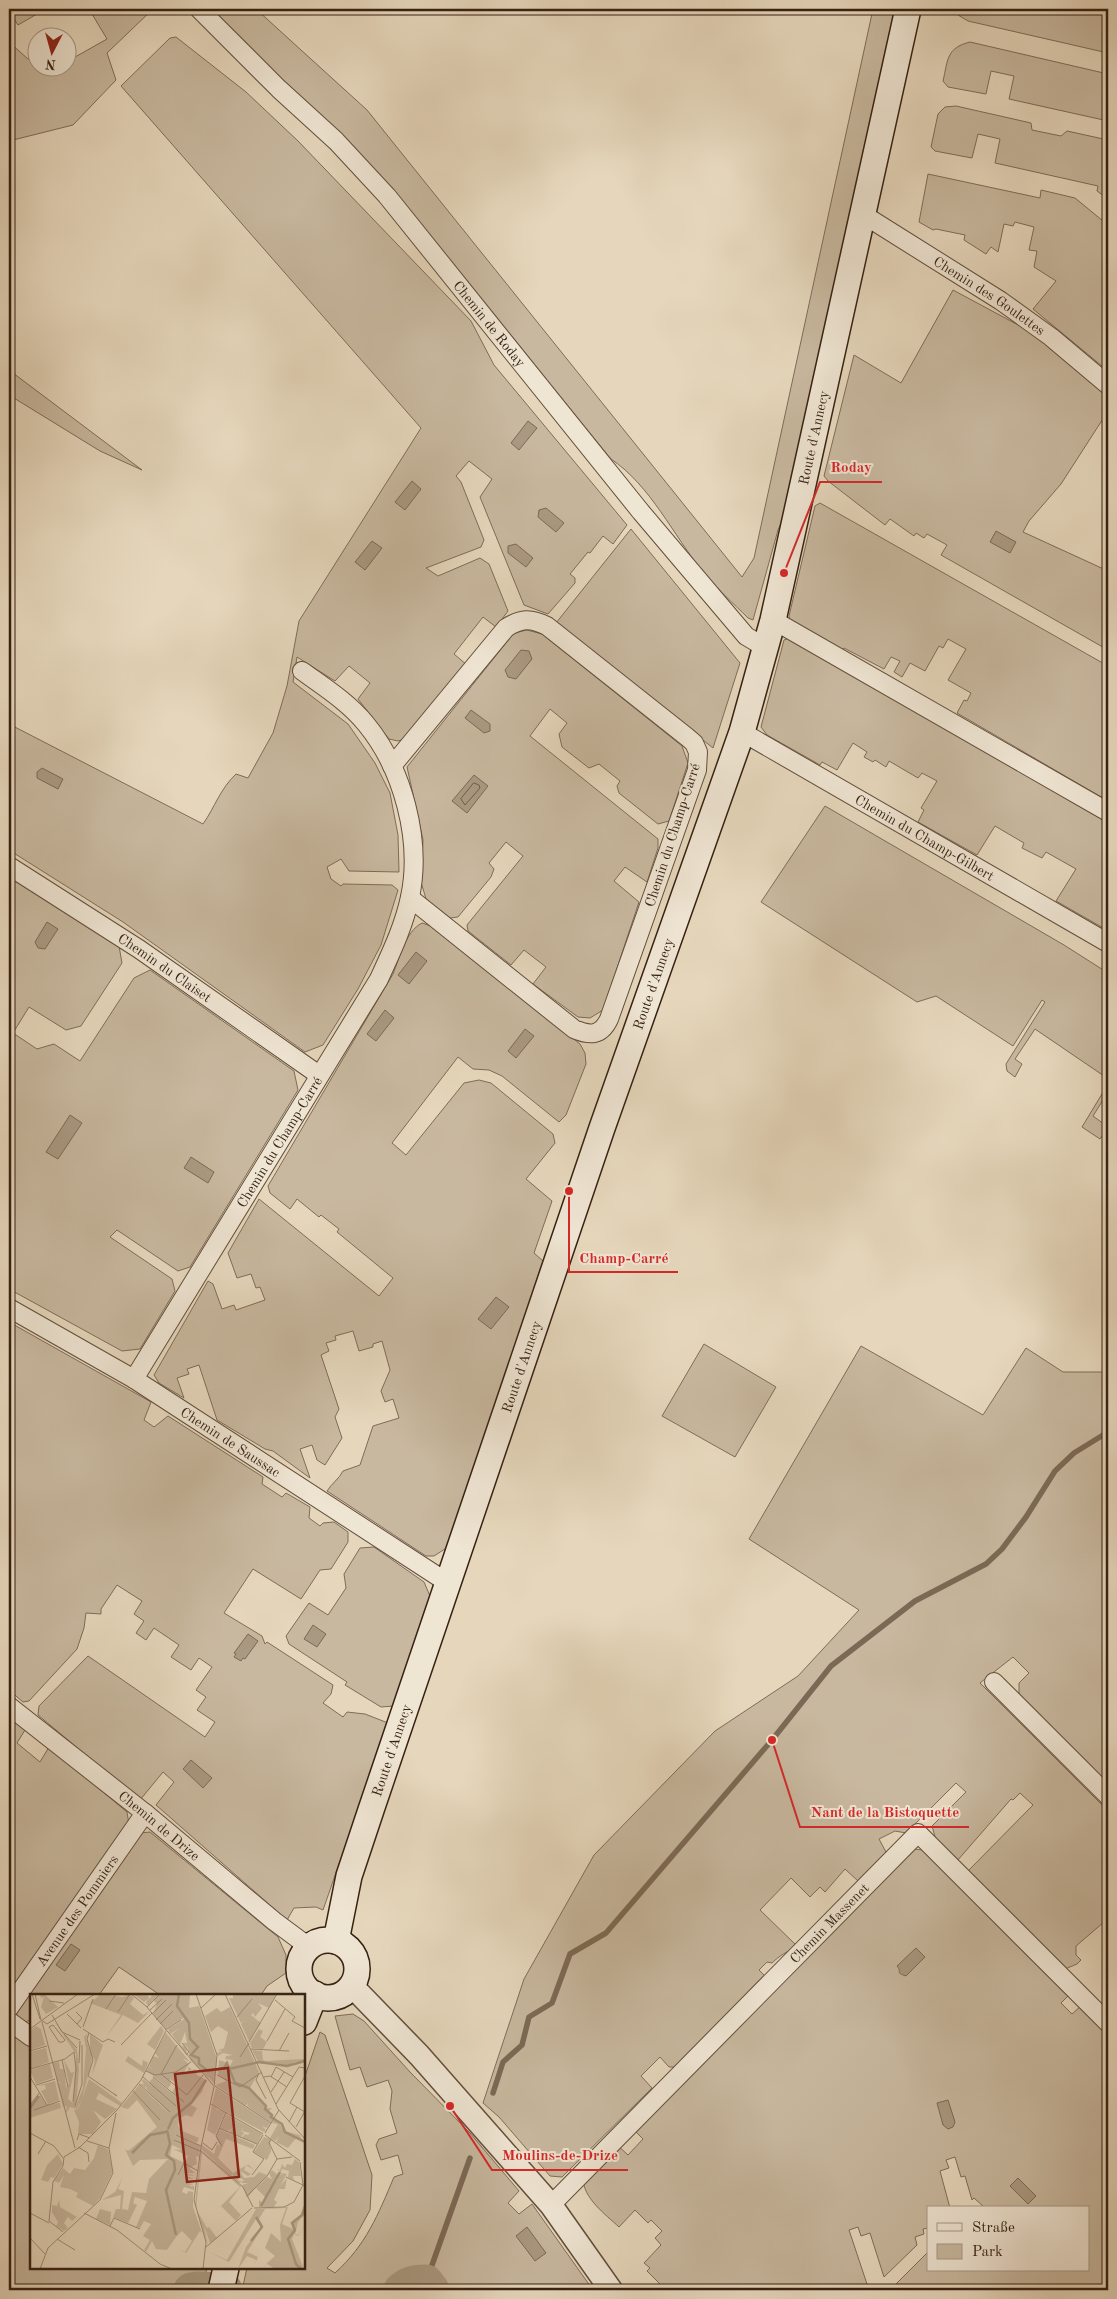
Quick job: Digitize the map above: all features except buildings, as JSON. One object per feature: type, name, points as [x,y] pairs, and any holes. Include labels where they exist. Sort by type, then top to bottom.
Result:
[{"type":"main road","name":"Route d'Annecy","points":[[336,1941],[350,1876],[448,1583],[608,1109],[742,732],[773,620],[908,9]]},
{"type":"main road","points":[[322,1941],[336,1941],[348,1948],[356,1960],[357,1969],[352,1986],[335,1997],[325,1997],[315,1994],[308,1989],[300,1974],[301,1960],[309,1946],[322,1941]]},
{"type":"main road","points":[[305,2019],[315,1994]]},
{"type":"main road","points":[[221,2290],[226,2269]]},
{"type":"street","name":"Chemin de Roday","points":[[199,9],[279,89],[336,142],[387,196],[641,512],[746,636],[766,648]]},
{"type":"street","name":"Chemin des Goulettes","points":[[864,215],[1001,301],[1052,336],[1108,385]]},
{"type":"street","name":"Chemin du Champ-Carré","points":[[392,766],[506,628],[518,620],[528,619],[538,621],[547,626],[694,743],[698,752],[697,770],[609,1019],[599,1033],[592,1034],[574,1029],[410,898]]},
{"type":"street","points":[[773,620],[1108,812]]},
{"type":"street","name":"Chemin du Champ-Carré","points":[[134,1379],[379,979],[394,946],[410,898],[413,851],[406,809],[392,766],[366,724],[343,701],[302,671]]},
{"type":"street","name":"Chemin du Champ-Gilbert","points":[[742,732],[1108,943]]},
{"type":"street","name":"Chemin du Claiset","points":[[9,866],[139,948],[319,1075]]},
{"type":"street","name":"Chemin de Saussac","points":[[9,1308],[134,1379],[448,1583]]},
{"type":"street","points":[[994,1682],[1108,1796]]},
{"type":"street","name":"Chemin de Drize","points":[[9,1706],[145,1813],[274,1921],[309,1946]]},
{"type":"street","name":"Avenue des Pommiers","points":[[9,2008],[145,1813]]},
{"type":"street","name":"Chemin Massenet","points":[[552,2205],[918,1833],[1108,2023]]},
{"type":"street","points":[[352,1986],[419,2054],[552,2205],[611,2290]]},
{"type":"street","points":[[9,2021],[30,2036]]},
{"type":"green space","points":[[13,9],[34,9],[37,14],[18,25],[9,11]]},
{"type":"green space","points":[[89,9],[153,9],[107,53],[116,80],[73,125],[9,141],[9,42],[28,59],[28,78],[78,78],[78,55],[107,39]]},
{"type":"green space","points":[[208,9],[256,9],[367,110],[742,577],[754,558],[873,9],[897,9],[785,514],[778,530],[753,620],[748,618],[703,572],[650,497],[625,470],[611,459],[412,214]]},
{"type":"green space","points":[[960,9],[1108,9],[1108,53],[968,21],[958,15]]},
{"type":"green space","points":[[176,37],[246,92],[298,141],[471,321],[494,365],[627,525],[613,544],[603,536],[590,553],[588,552],[570,574],[575,578],[575,583],[548,614],[524,605],[480,497],[492,479],[469,461],[456,476],[461,482],[484,540],[481,547],[426,568],[438,576],[480,558],[489,564],[508,611],[496,627],[483,617],[454,654],[467,665],[408,738],[398,741],[389,739],[358,699],[370,683],[349,666],[335,681],[297,657],[293,682],[348,724],[375,763],[390,793],[398,835],[399,872],[349,871],[341,859],[327,867],[331,879],[341,886],[343,884],[392,885],[398,890],[381,945],[358,989],[323,1045],[305,1052],[123,922],[9,850],[9,724],[203,824],[230,780],[236,774],[248,778],[273,733],[287,686],[299,621],[421,428],[121,86],[170,38]]},
{"type":"green space","points":[[970,42],[1108,74],[1108,121],[1009,99],[1014,76],[991,71],[986,94],[948,87],[943,81],[949,56],[956,48]]},
{"type":"green space","points":[[956,106],[1031,123],[1032,130],[1061,136],[1067,131],[1108,140],[1108,199],[1097,191],[1098,186],[995,163],[1000,139],[978,134],[972,158],[935,151],[931,147],[938,114],[945,107]]},
{"type":"green space","points":[[928,174],[1040,198],[1041,190],[1075,198],[1103,221],[1108,215],[1108,371],[1033,309],[1056,281],[1034,267],[1037,251],[1029,250],[1034,227],[1015,222],[1013,226],[1004,224],[998,252],[991,247],[986,254],[964,240],[965,235],[933,230],[919,222]]},
{"type":"green space","points":[[953,290],[1033,333],[1108,392],[1108,411],[1061,484],[1029,521],[1023,532],[1108,571],[1108,650],[941,555],[947,545],[927,534],[924,538],[916,533],[914,536],[890,519],[885,525],[824,476],[854,355],[901,383]]},
{"type":"green space","points":[[9,370],[142,470],[100,451],[9,395]]},
{"type":"green space","points":[[820,503],[1108,666],[1108,801],[957,713],[964,700],[967,701],[971,693],[948,680],[966,649],[948,639],[943,648],[939,646],[925,671],[910,663],[902,677],[894,672],[900,661],[891,657],[884,669],[844,648],[841,652],[790,622],[789,616],[815,506]]},
{"type":"green space","points":[[631,529],[740,663],[713,748],[556,623]]},
{"type":"green space","points":[[527,630],[542,634],[682,746],[688,763],[669,821],[658,824],[619,793],[617,786],[620,781],[599,764],[589,768],[562,747],[559,734],[567,723],[550,709],[530,736],[658,839],[658,848],[647,882],[625,867],[614,881],[639,902],[603,1010],[590,1018],[578,1017],[533,984],[546,967],[524,950],[511,965],[468,931],[467,925],[523,856],[506,842],[489,863],[494,869],[491,877],[458,917],[450,918],[426,899],[421,882],[423,840],[407,767],[514,633]]},
{"type":"green space","points":[[792,637],[1108,820],[1108,922],[1105,929],[1056,901],[1076,869],[1046,852],[1042,858],[1022,848],[1024,843],[995,826],[977,855],[918,822],[924,810],[921,808],[937,781],[922,773],[918,778],[889,761],[886,767],[875,760],[873,762],[864,757],[867,752],[853,743],[837,770],[822,762],[820,765],[767,735],[761,727],[784,640]]},
{"type":"green space","points":[[825,806],[1064,945],[1108,973],[1108,1070],[1104,1076],[1035,1029],[1015,1059],[1022,1064],[1015,1077],[1007,1071],[1006,1064],[1045,1002],[1042,1000],[1013,1046],[936,996],[917,1002],[761,902]]},
{"type":"green space","points":[[9,877],[119,946],[122,963],[81,1026],[66,1030],[29,1007],[13,1033],[37,1049],[54,1044],[80,1061],[134,978],[150,970],[294,1071],[298,1090],[190,1267],[178,1271],[117,1230],[110,1237],[172,1279],[175,1291],[140,1349],[122,1351],[9,1289]]},
{"type":"green space","points":[[422,923],[431,926],[580,1044],[585,1053],[586,1064],[566,1115],[559,1122],[502,1076],[489,1070],[473,1069],[458,1057],[392,1143],[406,1155],[464,1083],[479,1080],[491,1083],[553,1134],[555,1143],[526,1179],[552,1201],[534,1253],[543,1261],[448,1547],[434,1556],[426,1556],[327,1491],[343,1471],[360,1465],[373,1426],[399,1418],[393,1399],[385,1402],[381,1391],[390,1370],[382,1341],[373,1344],[373,1347],[359,1351],[353,1331],[335,1336],[336,1340],[326,1343],[329,1351],[321,1355],[339,1409],[335,1417],[342,1438],[325,1465],[317,1460],[312,1445],[300,1449],[310,1478],[273,1451],[265,1449],[217,1420],[199,1365],[187,1369],[189,1374],[177,1378],[184,1398],[159,1383],[154,1375],[208,1281],[213,1284],[222,1309],[234,1305],[236,1310],[265,1300],[260,1287],[256,1288],[251,1274],[237,1278],[228,1253],[259,1199],[379,1296],[393,1278],[337,1232],[339,1229],[321,1215],[319,1217],[297,1199],[290,1209],[270,1193],[268,1186],[393,974],[411,932]]},
{"type":"green space","points":[[1108,1084],[1108,1092],[1093,1116],[1108,1127],[1100,1139],[1082,1127]]},
{"type":"green space","points":[[9,1322],[151,1402],[144,1420],[154,1427],[168,1416],[263,1477],[262,1484],[282,1497],[286,1493],[310,1507],[309,1518],[320,1526],[323,1523],[334,1522],[348,1532],[348,1542],[331,1569],[320,1570],[301,1599],[253,1569],[224,1613],[262,1636],[265,1644],[267,1642],[333,1685],[331,1694],[323,1703],[343,1717],[347,1712],[365,1714],[388,1723],[323,1910],[316,1907],[294,1908],[287,1920],[156,1805],[174,1782],[163,1772],[140,1800],[38,1715],[39,1706],[88,1656],[205,1737],[215,1722],[197,1710],[206,1697],[196,1690],[212,1667],[199,1658],[191,1670],[171,1657],[179,1645],[154,1628],[146,1640],[136,1633],[144,1621],[134,1614],[142,1601],[117,1585],[101,1609],[101,1614],[86,1613],[84,1628],[77,1649],[29,1701],[23,1702],[9,1690]]},
{"type":"green space","points":[[704,1344],[776,1387],[735,1457],[662,1416]]},
{"type":"green space","points":[[861,1346],[983,1415],[1026,1348],[1063,1372],[1108,1372],[1108,1785],[1019,1695],[1019,1683],[1029,1673],[1013,1657],[980,1683],[1108,1811],[1108,1927],[1104,1922],[1076,1946],[1076,1955],[1081,1960],[1077,1964],[1065,1969],[968,1871],[1033,1805],[1020,1793],[1013,1800],[1011,1799],[957,1861],[936,1840],[932,1826],[966,1792],[956,1783],[906,1833],[895,1831],[879,1839],[886,1852],[858,1881],[845,1869],[825,1892],[820,1887],[810,1897],[791,1878],[760,1910],[797,1946],[772,1963],[767,1962],[759,1970],[765,1976],[677,2067],[669,2067],[660,2057],[641,2076],[652,2088],[562,2177],[550,2176],[499,2117],[483,2103],[524,1979],[594,1855],[715,1731],[798,1676],[859,1610],[749,1539]]},
{"type":"green space","points":[[374,1547],[424,1582],[430,1596],[394,1706],[381,1707],[345,1685],[347,1682],[289,1644],[286,1636],[309,1603],[328,1615],[346,1588],[344,1574],[360,1548]]},
{"type":"green space","points":[[9,1716],[25,1730],[17,1743],[40,1762],[49,1747],[127,1812],[129,1825],[9,1991]]},
{"type":"green space","points":[[150,1832],[278,1937],[286,1955],[286,1973],[267,1986],[262,1994],[159,1994],[119,1967],[100,1994],[30,1994],[30,2020],[25,2022],[17,2016],[16,2008],[140,1833]]},
{"type":"green space","points":[[913,1849],[924,1850],[1071,1993],[1061,2003],[1072,2014],[1082,2005],[1108,2031],[1108,2290],[890,2290],[927,2253],[927,2272],[1090,2272],[1090,2206],[983,2206],[974,2198],[972,2200],[965,2176],[961,2177],[955,2157],[946,2160],[949,2168],[940,2171],[949,2206],[927,2206],[927,2228],[923,2229],[924,2234],[915,2237],[917,2245],[884,2277],[870,2233],[861,2236],[858,2227],[849,2230],[869,2290],[661,2290],[659,2283],[647,2271],[650,2268],[644,2263],[661,2245],[655,2238],[662,2231],[651,2220],[648,2223],[635,2210],[619,2227],[591,2199],[584,2185],[583,2178],[616,2144],[628,2155],[643,2139],[632,2128]]},
{"type":"green space","points":[[353,2014],[364,2021],[410,2072],[470,2133],[519,2191],[508,2203],[519,2214],[532,2204],[593,2290],[242,2290],[247,2269],[305,2269],[305,2076],[320,2032],[325,2035],[372,2175],[370,2210],[353,2241],[327,2268],[335,2273],[355,2252],[370,2229],[394,2177],[403,2174],[398,2155],[381,2160],[376,2145],[379,2139],[397,2133],[390,2109],[392,2091],[388,2080],[367,2087],[360,2067],[350,2070],[335,2016]]},
{"type":"green space","points":[[9,2027],[30,2043],[30,2269],[207,2269],[200,2290],[9,2290]]},
{"type":"water","points":[[528,421],[537,428],[519,450],[511,443]]},
{"type":"water","points":[[412,481],[421,489],[405,510],[395,502]]},
{"type":"water","points":[[546,508],[564,523],[556,532],[538,517],[539,510]]},
{"type":"water","points":[[996,531],[1016,542],[1010,553],[990,542]]},
{"type":"water","points":[[372,541],[382,548],[365,570],[355,562]]},
{"type":"water","points":[[516,544],[533,558],[526,567],[508,553],[508,546]]},
{"type":"water","points":[[521,650],[529,651],[532,659],[516,679],[508,677],[505,670]]},
{"type":"water","points":[[471,710],[490,724],[490,731],[484,733],[465,718]]},
{"type":"water","points":[[42,768],[63,779],[58,789],[37,778],[37,772]]},
{"type":"water","points":[[474,775],[488,786],[467,813],[452,801]]},
{"type":"water","points":[[47,922],[58,929],[45,949],[38,948],[35,942]]},
{"type":"water","points":[[416,952],[427,961],[409,984],[398,975]]},
{"type":"water","points":[[385,1010],[394,1018],[376,1041],[367,1034]]},
{"type":"water","points":[[525,1029],[534,1036],[516,1058],[508,1051]]},
{"type":"water","points":[[70,1115],[82,1123],[58,1159],[46,1152]]},
{"type":"water","points":[[191,1157],[214,1172],[208,1183],[184,1168]]},
{"type":"water","points":[[496,1297],[509,1307],[491,1329],[478,1319]]},
{"type":"water","points":[[313,1625],[326,1634],[317,1647],[304,1639]]},
{"type":"water","points":[[248,1634],[258,1641],[245,1659],[243,1658],[241,1661],[234,1657],[236,1654],[234,1653]]},
{"type":"water","points":[[191,1760],[212,1778],[203,1788],[183,1769]]},
{"type":"water","points":[[71,1944],[80,1950],[65,1971],[56,1965]]},
{"type":"water","points":[[916,1948],[925,1957],[906,1976],[900,1974],[897,1966]]},
{"type":"water","points":[[948,2100],[955,2122],[953,2127],[948,2129],[943,2125],[937,2103]]},
{"type":"water","points":[[1018,2178],[1036,2196],[1028,2204],[1010,2186]]},
{"type":"water","points":[[527,2227],[546,2253],[535,2261],[516,2236]]},
{"type":"waterway","points":[[493,2093],[503,2062],[522,2045],[529,2017],[552,2003],[570,1954],[606,1933],[772,1740],[831,1666],[915,1601],[986,1564],[1002,1549],[1026,1517],[1055,1471],[1074,1453],[1108,1432]]},
{"type":"waterway","points":[[426,2282],[470,2158]]},
{"type":"waterway","points":[[401,2290],[412,2283],[419,2282],[426,2282],[432,2290]]},
{"type":"waterway","points":[[191,2290],[225,2290]]},
{"type":"place","name":"Roday","points":[[784,573]]},
{"type":"place","name":"Champ-Carré","points":[[569,1191]]},
{"type":"place","name":"Nant de la Bistoquette","points":[[772,1740]]},
{"type":"place","name":"Moulins-de-Drize","points":[[450,2106]]}]
